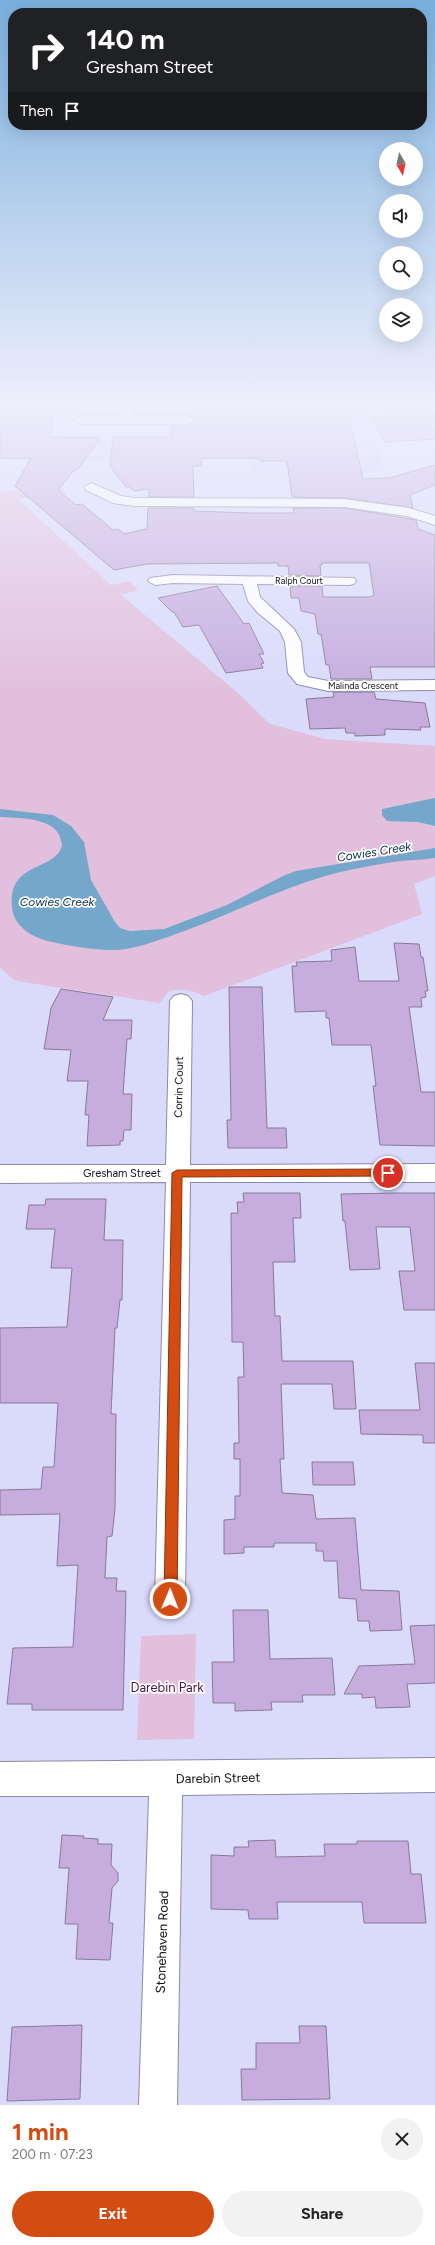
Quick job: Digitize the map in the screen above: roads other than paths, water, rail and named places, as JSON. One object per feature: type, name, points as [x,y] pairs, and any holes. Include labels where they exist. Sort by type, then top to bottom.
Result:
[{"type":"street","points":[[120,500],[134,502],[344,503],[409,512],[432,517]]},
{"type":"street","name":"Ralph Court","points":[[155,581],[173,579],[349,581]]},
{"type":"street","name":"Malinda Crescent","points":[[248,580],[253,598],[262,609],[286,629],[293,642],[296,673],[303,681],[328,686],[435,685]]},
{"type":"street","name":"Corrin Court","points":[[170,1599],[181,1001]]},
{"type":"street","name":"Gresham Street","points":[[0,1174],[435,1173]]},
{"type":"street","name":"Darebin Street","points":[[0,1779],[166,1779],[435,1775]]},
{"type":"street","name":"Stonehaven Road","points":[[158,2105],[166,1779]]},
{"type":"water","name":"Cowies Creek","points":[[435,798],[435,826],[418,822],[387,821],[382,815],[382,809]]},
{"type":"water","name":"Cowies Creek","points":[[0,809],[53,815],[71,826],[84,842],[91,880],[115,922],[120,928],[130,931],[164,929],[227,905],[283,876],[296,871],[435,848],[435,858],[393,862],[357,868],[303,883],[211,921],[150,943],[120,950],[89,949],[39,938],[26,931],[16,920],[12,907],[13,892],[17,881],[33,868],[51,859],[58,853],[62,845],[58,833],[47,824],[31,819],[0,817]]},
{"type":"park label","name":"Darebin Park","points":[[167,1687]]}]
